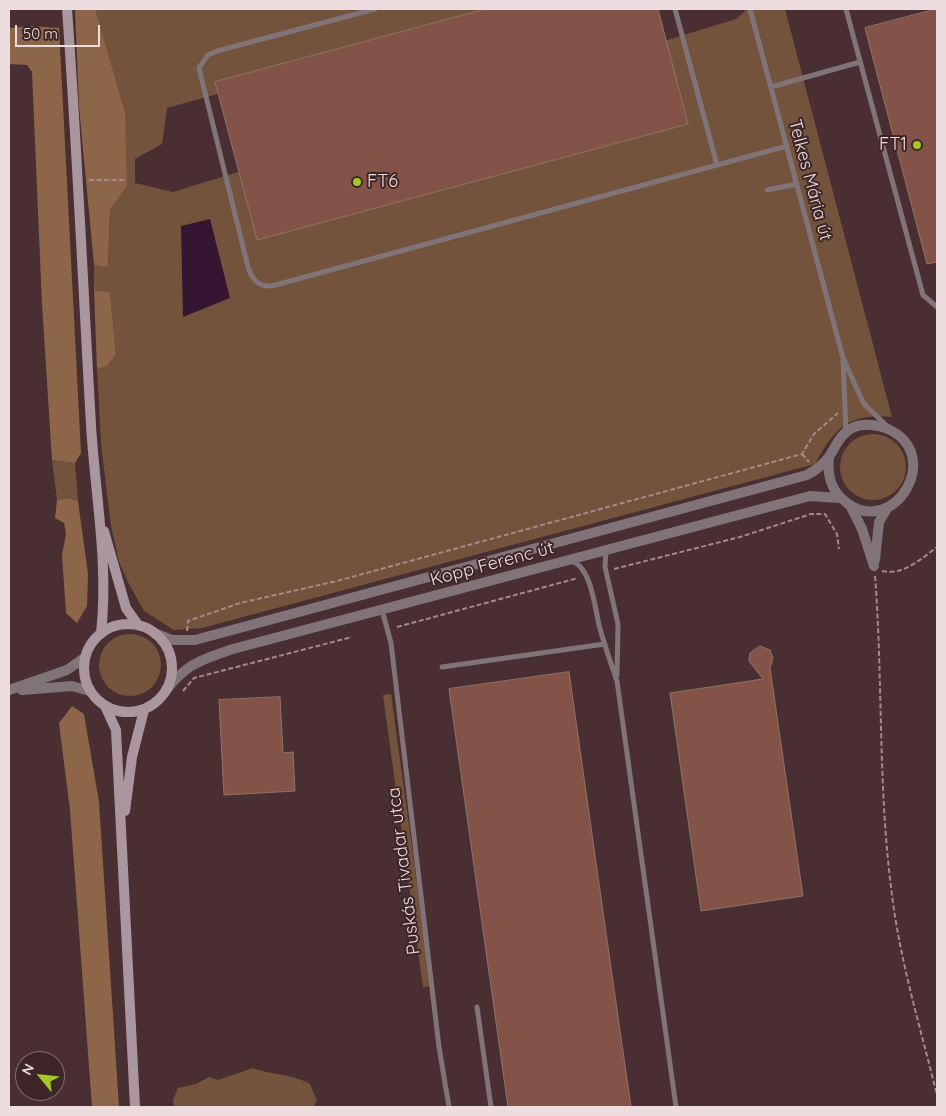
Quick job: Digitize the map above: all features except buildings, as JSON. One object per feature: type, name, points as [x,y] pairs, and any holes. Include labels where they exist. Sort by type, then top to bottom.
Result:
[{"type":"main road","points":[[67,9],[79,181],[93,460],[99,511],[104,608],[101,633]]},
{"type":"main road","points":[[99,511],[126,608],[138,625]]},
{"type":"main road","points":[[105,706],[124,712],[144,710],[155,704],[166,692],[172,669],[170,654],[166,646],[154,633],[138,625],[117,625],[101,633],[91,644],[84,658],[85,677],[90,691],[105,706],[116,730],[135,1107]]},
{"type":"main road","points":[[122,842],[132,757],[144,710]]},
{"type":"street","points":[[862,425],[883,427],[894,432],[909,449],[914,471],[906,493],[888,508],[879,522],[874,566],[862,529],[851,507],[840,498],[831,486],[828,471],[829,457],[835,444],[846,432],[862,425]]},
{"type":"street","name":"Kopp Ferenc út","points":[[154,633],[172,640],[195,640],[807,475],[829,457]]},
{"type":"street","name":"Kopp Ferenc út","points":[[166,692],[178,674],[194,663],[206,658],[810,496],[840,498]]},
{"type":"street","points":[[851,507],[876,511],[888,508]]},
{"type":"street","points":[[9,690],[67,670],[84,658]]},
{"type":"street","points":[[9,690],[72,686],[90,691]]},
{"type":"lane","points":[[375,9],[216,51],[208,55],[198,68],[248,267],[253,278],[262,285],[272,286],[787,146]]},
{"type":"lane","points":[[675,9],[717,165]]},
{"type":"lane","name":"Telkes Mária út","points":[[750,9],[843,358]]},
{"type":"lane","points":[[846,9],[923,295],[937,307]]},
{"type":"lane","points":[[771,87],[860,62]]},
{"type":"lane","points":[[767,190],[797,184]]},
{"type":"lane","points":[[843,358],[846,432]]},
{"type":"lane","points":[[843,358],[864,404],[872,414],[894,432]]},
{"type":"lane","points":[[606,550],[606,571],[618,624],[617,681],[676,1107]]},
{"type":"lane","points":[[568,560],[580,566],[586,576],[617,681]]},
{"type":"lane","name":"Puskás Tivadar utca","points":[[382,610],[388,632],[439,1046],[449,1107]]},
{"type":"lane","points":[[442,666],[605,644]]},
{"type":"lane","points":[[477,1007],[491,1107]]},
{"type":"path","points":[[79,181],[124,180]]},
{"type":"path","points":[[186,628],[188,620],[240,602],[337,581],[802,454],[814,434],[835,414],[846,409]]},
{"type":"path","points":[[606,571],[740,537],[811,514],[824,514],[837,534],[839,549]]},
{"type":"path","points":[[874,566],[883,572],[893,573],[916,563],[937,547]]},
{"type":"path","points":[[874,566],[881,646],[881,766],[891,886],[899,948],[937,1095]]},
{"type":"path","points":[[397,626],[586,576]]},
{"type":"path","points":[[183,691],[194,678],[352,637]]},
{"type":"shaded area","points":[[75,9],[95,9],[125,113],[127,186],[110,210],[108,267],[94,265],[79,107]]},
{"type":"shaded area","points":[[95,9],[616,9],[481,50],[415,39],[167,108],[162,144],[135,159],[135,183],[173,192],[736,19],[747,9],[785,9],[892,417],[877,416],[864,418],[844,426],[829,441],[815,464],[202,628],[174,630],[144,611],[119,562],[111,526],[101,444],[97,369],[107,366],[116,355],[110,292],[94,290],[94,265],[108,267],[110,210],[127,186]]},
{"type":"shaded area","points":[[31,26],[59,28],[81,453],[75,463],[52,460],[42,304],[32,72],[27,65],[9,64],[9,28]]},
{"type":"shaded area","points":[[210,219],[230,298],[183,317],[181,226]]},
{"type":"shaded area","points":[[94,290],[110,292],[116,355],[107,366],[97,369]]},
{"type":"shaded area","points":[[866,434],[880,434],[892,439],[901,448],[906,460],[904,480],[897,491],[880,500],[866,500],[854,495],[845,486],[840,474],[840,460],[845,448],[854,439]]},
{"type":"shaded area","points":[[52,460],[75,463],[78,501],[68,498],[57,500]]},
{"type":"shaded area","points":[[68,498],[78,501],[88,574],[87,606],[77,623],[66,613],[62,555],[66,534],[64,523],[55,518],[57,500]]},
{"type":"shaded area","points":[[124,634],[136,634],[152,643],[159,653],[161,665],[159,677],[152,687],[136,696],[124,696],[113,691],[104,682],[99,671],[99,659],[104,648],[113,639]]},
{"type":"shaded area","points":[[391,694],[431,986],[423,987],[383,695]]},
{"type":"shaded area","points":[[72,706],[84,714],[99,802],[119,1107],[92,1107],[70,810],[59,723]]},
{"type":"shaded area","points":[[253,1068],[303,1080],[310,1084],[317,1101],[313,1107],[174,1107],[173,1100],[178,1088],[196,1084],[209,1077],[218,1080]]},
{"type":"place","name":"FT1","points":[[917,145]]},
{"type":"place","name":"FT6","points":[[357,182]]}]
